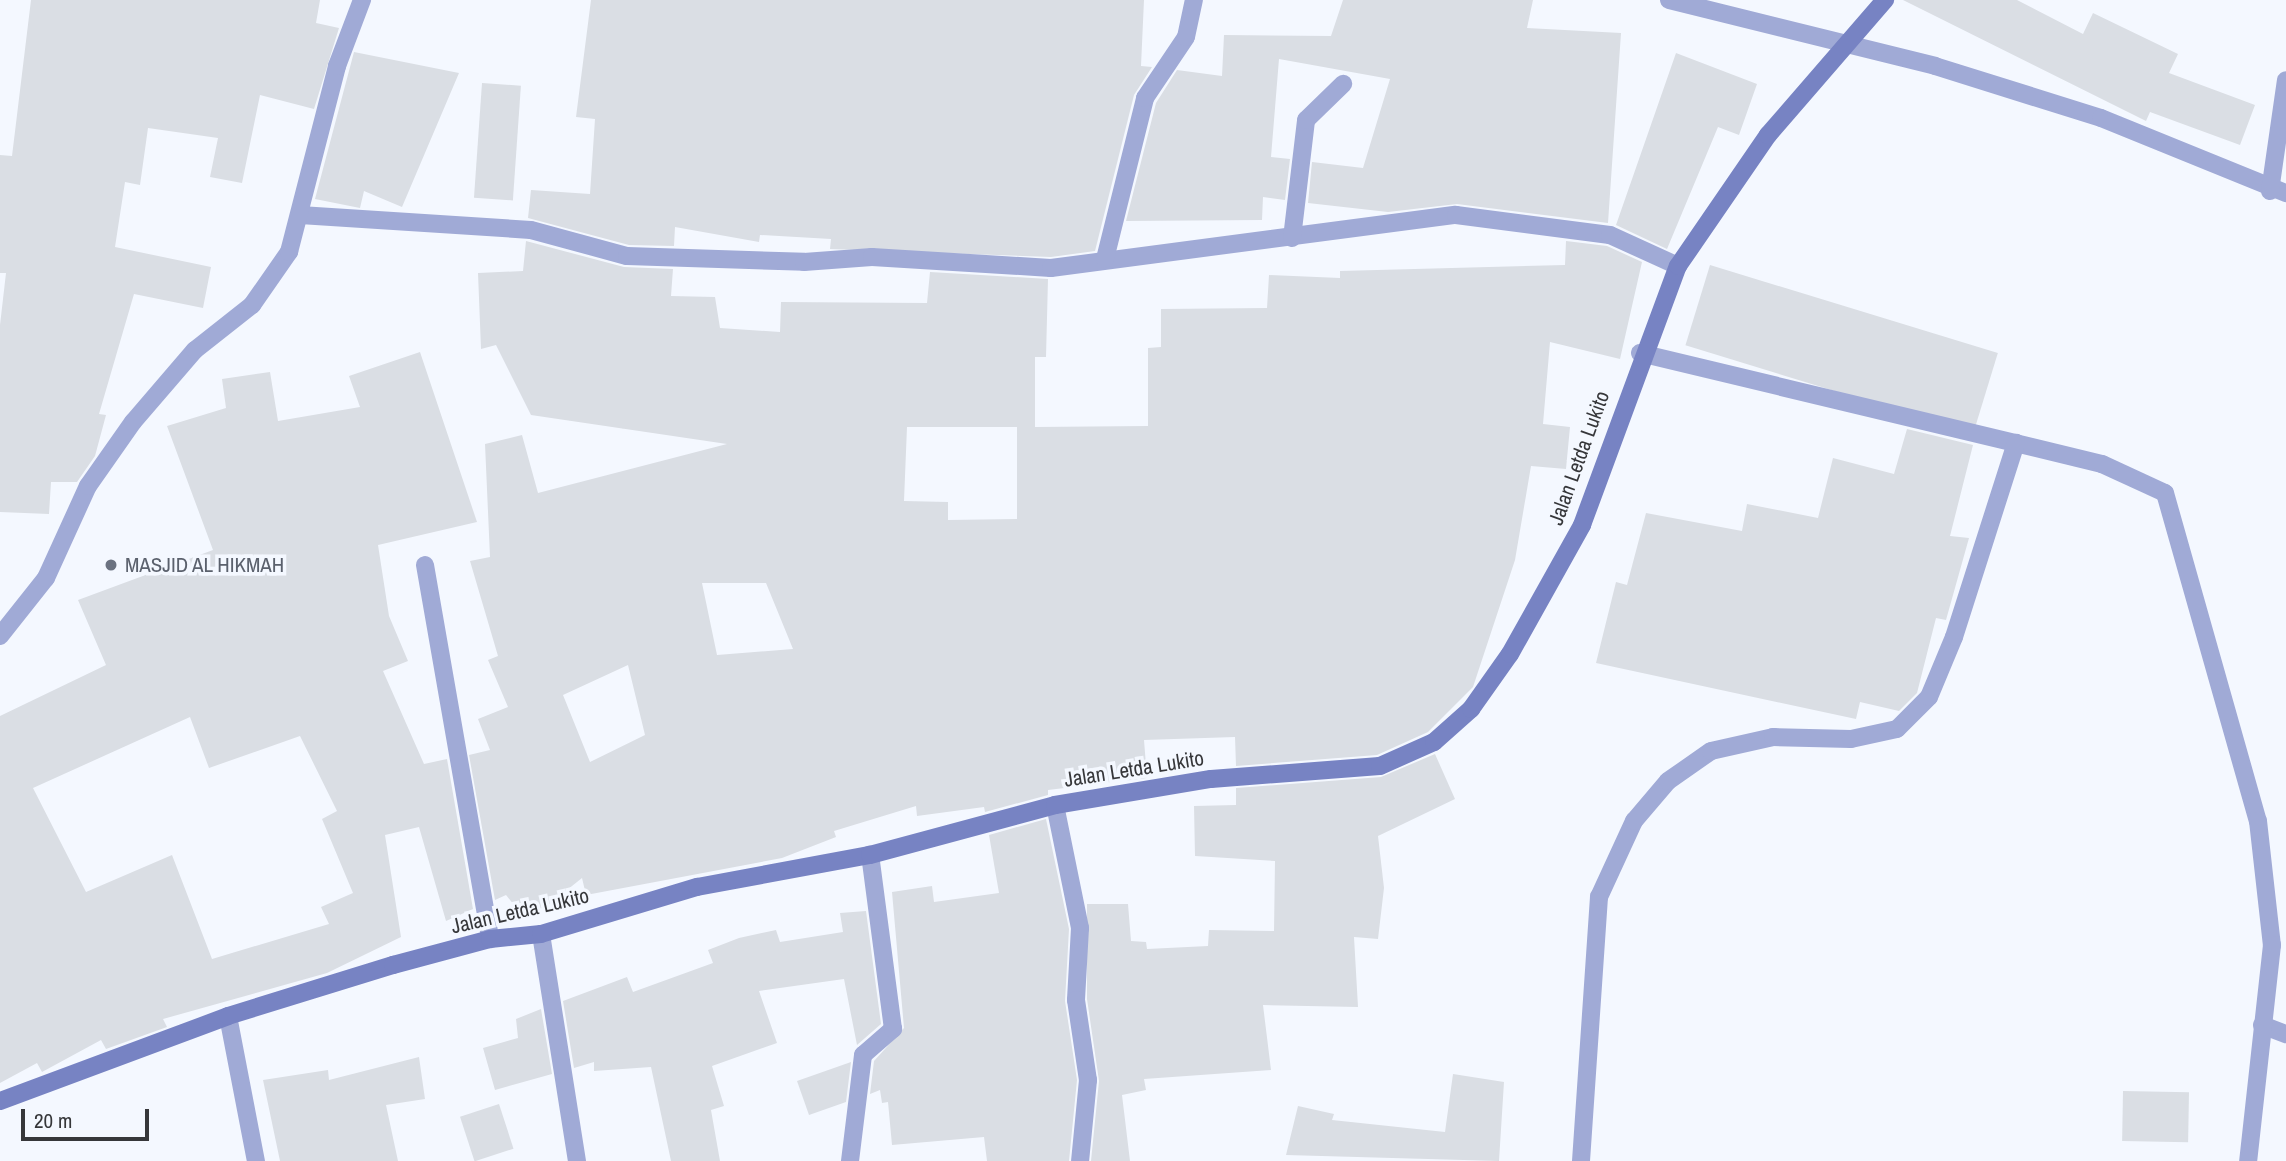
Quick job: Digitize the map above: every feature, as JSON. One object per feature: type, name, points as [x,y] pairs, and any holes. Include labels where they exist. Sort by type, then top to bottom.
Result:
[{"type":"street","points":[[0,636],[46,578],[88,486],[133,422],[195,350],[252,305],[289,252],[337,66],[362,0]]},
{"type":"street","points":[[1105,259],[1145,98],[1186,37],[1194,0]]},
{"type":"street","points":[[1669,0],[1854,43],[2101,118],[2278,192],[2286,80]]},
{"type":"street","name":"Jalan Letda Lukito","points":[[0,1101],[228,1016],[490,939],[541,934],[697,887],[870,855],[1055,805],[1211,779],[1380,766],[1451,730],[1510,654],[1582,525],[1640,353],[1678,266],[1768,135],[1854,43],[1885,0]]},
{"type":"street","points":[[1292,238],[1306,120],[1343,84]]},
{"type":"street","points":[[299,215],[531,230],[627,256],[804,262],[872,257],[1051,268],[1456,215],[1610,235],[1678,266]]},
{"type":"street","points":[[1640,353],[2016,443],[2139,476],[2165,493],[2258,821],[2272,944],[2248,1161]]},
{"type":"street","points":[[1581,1161],[1598,897],[1634,821],[1668,782],[1711,751],[1773,737],[1851,739],[1897,729],[1929,696],[1954,637],[2016,443]]},
{"type":"street","points":[[425,565],[490,939]]},
{"type":"street","points":[[1055,805],[1080,928],[1076,1000],[1088,1080],[1080,1161]]},
{"type":"street","points":[[850,1161],[863,1055],[893,1029],[870,855]]},
{"type":"street","points":[[541,934],[577,1161]]},
{"type":"street","points":[[228,1016],[256,1161]]},
{"type":"street","points":[[2262,1025],[2286,1034]]},
{"type":"building","points":[[31,0],[320,0],[316,23],[339,28],[314,109],[260,95],[242,183],[210,177],[218,138],[148,128],[140,185],[125,182],[115,247],[211,267],[203,308],[134,294],[99,414],[106,415],[95,456],[77,482],[51,482],[49,514],[0,512],[0,325],[6,273],[0,273],[0,155],[12,156]]},
{"type":"building","points":[[591,0],[1144,0],[1141,66],[1152,67],[1134,95],[1095,251],[1051,257],[830,249],[831,239],[760,235],[759,242],[675,227],[674,246],[629,245],[528,218],[531,190],[590,194],[595,119],[576,117]]},
{"type":"building","points":[[1343,0],[1533,0],[1527,28],[1621,33],[1608,223],[1457,204],[1388,212],[1308,203],[1312,162],[1363,168],[1390,79],[1279,59],[1271,157],[1290,159],[1285,200],[1263,197],[1262,220],[1126,221],[1156,103],[1177,70],[1222,76],[1224,35],[1331,36]]},
{"type":"building","points":[[1903,0],[2017,0],[2083,34],[2093,13],[2178,54],[2169,73],[2255,105],[2240,145],[2150,112],[2146,121]]},
{"type":"building","points":[[354,52],[459,73],[402,207],[364,191],[360,208],[315,199]]},
{"type":"building","points":[[1676,53],[1757,84],[1739,135],[1718,127],[1667,249],[1616,225]]},
{"type":"building","points":[[482,83],[521,86],[513,200],[474,198]]},
{"type":"building","points":[[526,241],[624,267],[673,269],[671,296],[715,297],[720,328],[780,332],[781,302],[927,303],[930,272],[1048,279],[1046,357],[1035,357],[1035,427],[1148,426],[1148,348],[1161,347],[1161,309],[1267,308],[1269,275],[1340,278],[1340,271],[1565,265],[1566,241],[1607,246],[1642,262],[1620,359],[1550,342],[1543,424],[1570,427],[1566,469],[1531,466],[1515,560],[1473,687],[1428,732],[1377,755],[1236,766],[1235,737],[1144,740],[1147,778],[1048,790],[1048,795],[985,812],[984,807],[917,816],[916,806],[834,831],[836,837],[782,858],[586,895],[582,878],[542,910],[519,911],[506,895],[495,900],[469,755],[490,750],[478,719],[508,707],[488,660],[498,656],[470,561],[490,557],[485,444],[522,435],[538,493],[727,444],[531,415],[496,345],[481,349],[478,273],[523,271]],"holes":[[[907,427],[1017,427],[1017,519],[948,520],[948,502],[904,501]],[[702,583],[766,583],[793,649],[717,655]],[[628,665],[645,735],[590,762],[563,695]]]},
{"type":"building","points":[[1710,265],[1998,353],[1973,433],[1685,345]]},
{"type":"building","points":[[420,352],[477,522],[378,545],[389,616],[408,661],[383,671],[424,764],[447,759],[473,909],[446,921],[419,827],[385,835],[401,937],[327,973],[163,1019],[167,1027],[106,1049],[101,1040],[42,1072],[37,1063],[0,1083],[0,716],[106,665],[78,600],[213,550],[167,426],[226,408],[222,379],[270,372],[278,421],[360,407],[349,376]],"holes":[[[190,717],[209,768],[300,736],[337,811],[322,819],[353,893],[321,907],[329,924],[212,959],[172,855],[86,892],[33,788]]]},
{"type":"building","points":[[1907,429],[1973,445],[1950,536],[1969,538],[1946,620],[1936,618],[1917,693],[1899,711],[1860,702],[1856,719],[1596,663],[1616,582],[1627,585],[1646,513],[1742,531],[1747,504],[1818,518],[1833,458],[1894,474]]},
{"type":"building","points":[[1435,754],[1455,799],[1378,836],[1384,888],[1378,939],[1354,937],[1358,1007],[1263,1005],[1271,1070],[1144,1079],[1146,1090],[1122,1095],[1130,1161],[1091,1161],[1099,1081],[1087,999],[1087,904],[1128,904],[1131,941],[1146,942],[1147,949],[1208,946],[1209,930],[1274,931],[1275,861],[1195,856],[1194,806],[1236,805],[1236,788],[1381,777]]},
{"type":"building","points":[[1046,819],[1069,929],[1065,1001],[1077,1080],[1069,1161],[987,1161],[984,1137],[892,1145],[888,1102],[882,1103],[880,1090],[870,1094],[874,1061],[904,1028],[892,892],[932,886],[934,902],[999,893],[989,835]]},
{"type":"building","points":[[866,911],[881,1024],[857,1045],[844,979],[759,991],[777,1043],[712,1066],[724,1106],[711,1110],[720,1161],[671,1161],[651,1067],[594,1071],[594,1062],[574,1068],[563,1001],[627,977],[633,992],[713,963],[708,950],[739,938],[776,930],[780,942],[843,932],[840,913]]},
{"type":"building","points":[[541,1009],[552,1074],[495,1090],[483,1048],[518,1038],[516,1019]]},
{"type":"building","points":[[419,1057],[425,1099],[386,1105],[398,1161],[280,1161],[263,1080],[328,1070],[329,1080]]},
{"type":"building","points":[[851,1062],[846,1102],[809,1115],[797,1081]]},
{"type":"building","points":[[1453,1074],[1504,1082],[1499,1161],[1286,1155],[1298,1106],[1334,1114],[1332,1120],[1445,1132]]},
{"type":"building","points":[[2123,1091],[2189,1092],[2188,1142],[2122,1141]]},
{"type":"building","points":[[499,1104],[514,1149],[474,1161],[460,1117]]},
{"type":"place","name":"MASJID AL HIKMAH","points":[[111,565]]}]
